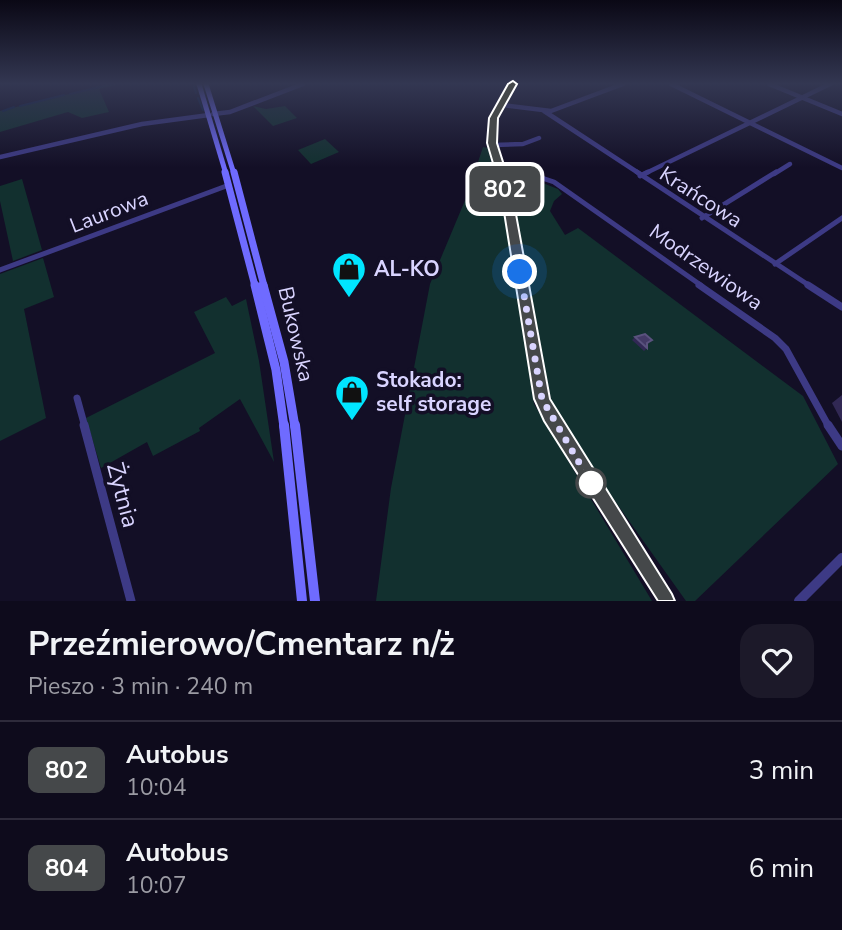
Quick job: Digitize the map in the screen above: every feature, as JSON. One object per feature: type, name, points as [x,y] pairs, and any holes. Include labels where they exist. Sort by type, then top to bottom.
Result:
[{"type":"main road","name":"Bukowska","points":[[216,112],[229,185],[266,323],[278,383],[293,485],[302,601]]},
{"type":"main road","name":"Bukowska","points":[[216,112],[286,373],[301,461],[315,601]]},
{"type":"street","points":[[0,157],[142,124],[216,112]]},
{"type":"street","points":[[497,112],[493,118],[492,145],[503,177],[542,399],[556,427],[665,601]]},
{"type":"street","name":"Krańcowa","points":[[546,112],[702,218],[842,307]]},
{"type":"street","points":[[730,112],[842,168]]},
{"type":"street","points":[[640,176],[771,112]]},
{"type":"street","points":[[492,145],[523,144],[539,138]]},
{"type":"street","points":[[702,218],[790,164]]},
{"type":"street","name":"Modrzewiowa","points":[[503,177],[542,178],[554,182],[775,338],[794,358],[824,422],[842,446]]},
{"type":"street","name":"Laurowa","points":[[0,270],[229,185]]},
{"type":"street","points":[[775,264],[842,218]]},
{"type":"street","name":"Żytnia","points":[[77,398],[131,601]]},
{"type":"street","points":[[799,601],[842,558]]},
{"type":"green space","points":[[0,112],[68,112],[0,132]]},
{"type":"green space","points":[[68,112],[109,112],[82,118]]},
{"type":"green space","points":[[259,112],[291,112],[297,118],[273,126]]},
{"type":"green space","points":[[325,139],[339,152],[311,164],[298,150]]},
{"type":"green space","points":[[483,147],[488,148],[498,193],[505,209],[534,404],[652,601],[376,601],[391,488],[430,284],[466,198]]},
{"type":"green space","points":[[22,179],[42,250],[13,261],[0,201],[0,186]]},
{"type":"green space","points":[[535,180],[558,189],[562,194],[554,201],[550,211],[565,235],[578,228],[803,396],[838,464],[695,601],[686,601],[590,466],[552,405],[516,215],[535,214],[533,209],[515,209],[510,181]]},
{"type":"green space","points":[[43,258],[54,297],[24,309],[46,418],[0,441],[0,274]]},
{"type":"green space","points":[[226,297],[232,306],[246,299],[259,361],[274,462],[240,399],[199,428],[200,431],[153,456],[147,442],[101,468],[86,418],[215,353],[194,312]]},
{"type":"building","points":[[645,334],[652,340],[647,343],[647,348],[635,337]]},
{"type":"bus line","name":"802","points":[[496,112],[491,131],[492,148],[505,187],[542,399],[549,416],[665,601]]},
{"type":"place","name":"AL-KO","points":[[349,299]]},
{"type":"place","name":"Stokado: self storage","points":[[352,422]]},
{"type":"route","points":[[520,272],[542,399],[549,416],[591,483]]}]
